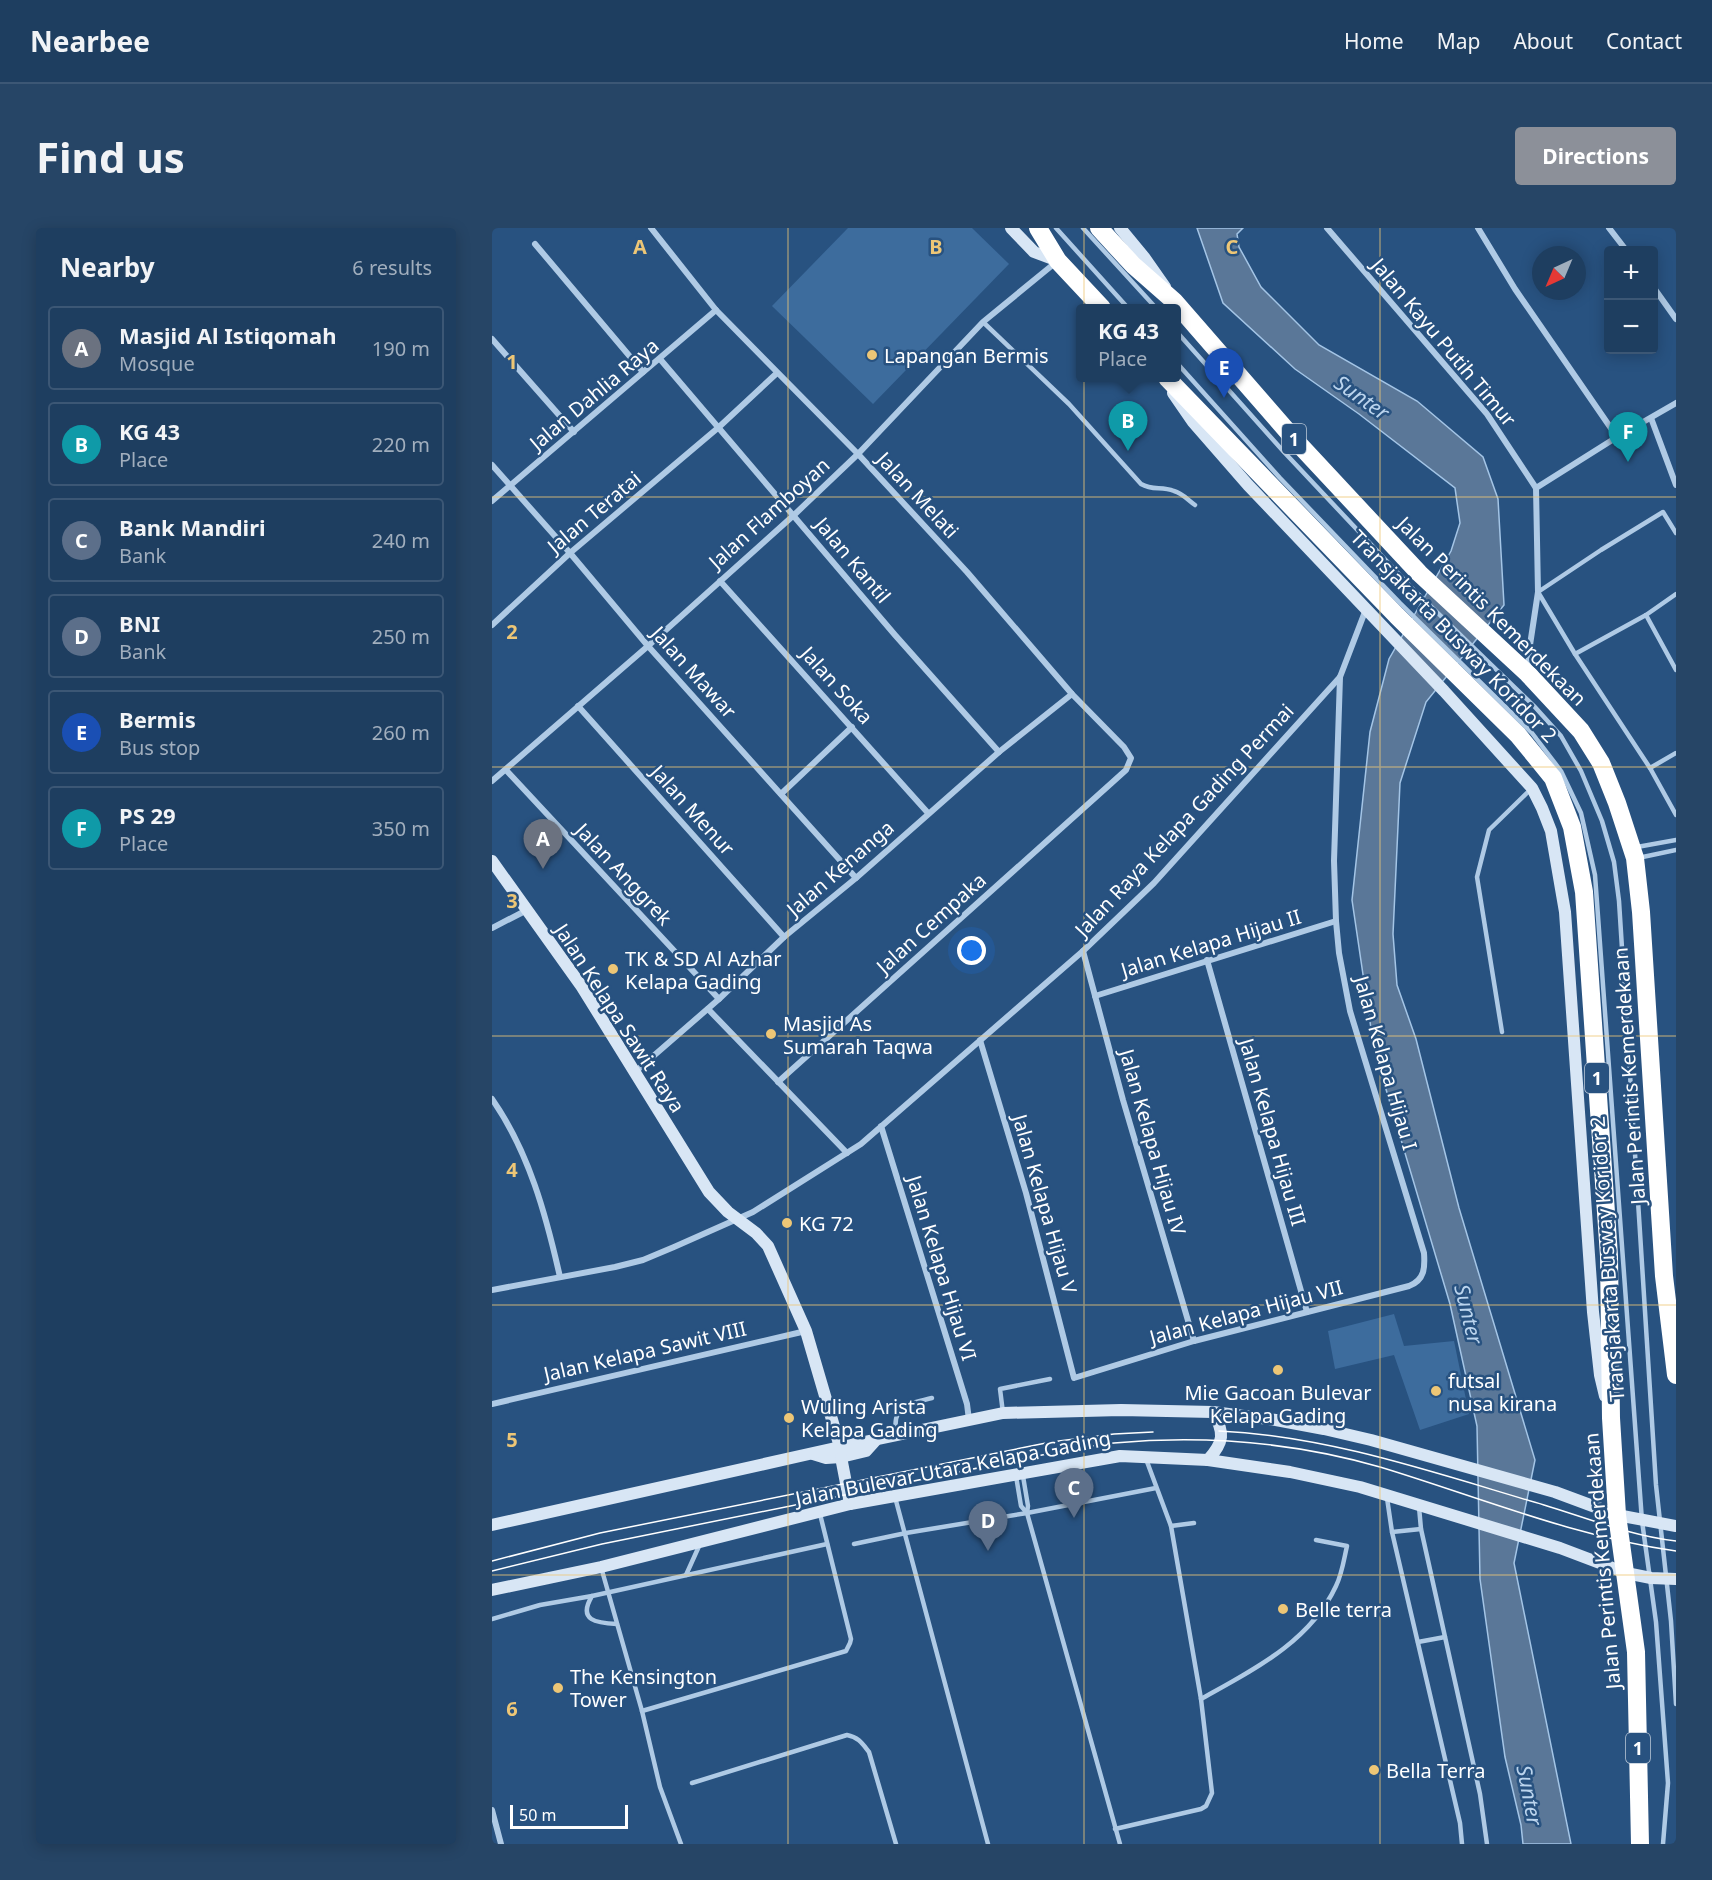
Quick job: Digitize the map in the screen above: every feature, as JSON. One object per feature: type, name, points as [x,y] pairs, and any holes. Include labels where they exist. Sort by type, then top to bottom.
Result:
[{"type":"highway","points":[[1038,228],[1058,261],[1097,304]]},
{"type":"highway","name":"Jalan Perintis Kemerdekaan","points":[[1099,228],[1133,265],[1177,304]]},
{"type":"highway","name":"Jalan Perintis Kemerdekaan","points":[[1181,309],[1416,581],[1487,649],[1528,674],[1581,731],[1601,763],[1634,853],[1641,912],[1676,1376]]},
{"type":"highway","name":"Jalan Perintis Kemerdekaan","points":[[1171,382],[1394,616],[1467,676],[1553,778],[1572,827],[1584,892],[1609,1256],[1611,1418],[1617,1515],[1636,1652],[1640,1844]]},
{"type":"main road","points":[[1011,228],[1034,252],[1058,261]]},
{"type":"main road","name":"Jalan Perintis Kemerdekaan","points":[[1120,228],[1152,267],[1174,301]]},
{"type":"main road","name":"Jalan Perintis Kemerdekaan","points":[[1165,382],[1193,422],[1248,485],[1366,609],[1394,616],[1444,691],[1532,789],[1542,808],[1551,831],[1565,912],[1594,1324],[1600,1375],[1611,1418]]},
{"type":"main road","name":"Jalan Kelapa Sawit Raya","points":[[492,861],[582,987],[709,1192],[768,1246],[806,1331],[840,1452],[850,1504]]},
{"type":"main road","name":"Jalan Bulevar Utara Kelapa Gading","points":[[492,1525],[812,1453],[840,1452],[875,1441],[1003,1413],[1121,1410],[1213,1412],[1324,1429],[1555,1492],[1617,1515],[1676,1526]]},
{"type":"main road","points":[[1208,1460],[1220,1447],[1221,1427],[1213,1412]]},
{"type":"main road","name":"Jalan Bulevar Utara Kelapa Gading","points":[[492,1590],[601,1567],[850,1504],[1120,1456],[1208,1460],[1290,1472],[1360,1487],[1541,1543],[1626,1573],[1670,1579]]},
{"type":"street","name":"Jalan Melati","points":[[651,228],[716,310],[858,454],[967,572],[1071,694],[1129,753],[1131,758],[1126,770],[1106,788]]},
{"type":"street","name":"Jalan Kayu Putih Timur","points":[[1327,228],[1487,414],[1536,488]]},
{"type":"street","points":[[1478,228],[1515,289],[1617,437]]},
{"type":"street","points":[[1609,228],[1623,246]]},
{"type":"street","points":[[535,244],[643,372]]},
{"type":"street","name":"Jalan Flamboyan","points":[[492,781],[648,646],[794,515],[858,454],[983,322],[1058,261]]},
{"type":"street","points":[[1658,295],[1676,319]]},
{"type":"street","name":"Jalan Dahlia Raya","points":[[492,501],[716,310]]},
{"type":"street","points":[[492,339],[574,432]]},
{"type":"street","name":"Jalan Kantil","points":[[660,359],[895,635],[999,752]]},
{"type":"street","name":"Jalan Teratai","points":[[492,625],[570,553],[719,427],[777,373]]},
{"type":"street","points":[[1528,674],[1538,592],[1536,488],[1676,403]]},
{"type":"street","points":[[1651,418],[1676,485]]},
{"type":"street","name":"Jalan Mawar","points":[[492,465],[648,646],[856,878]]},
{"type":"street","name":"Jalan Soka","points":[[720,580],[928,813]]},
{"type":"street","name":"Jalan Raya Kelapa Gading Permai","points":[[492,1290],[642,1260],[737,1220],[847,1153],[1083,951],[1154,883],[1340,677],[1366,609]]},
{"type":"street","name":"Jalan Kelapa Hijau I","points":[[1340,677],[1335,797],[1336,921],[1339,953],[1350,1011],[1424,1252],[1423,1273]]},
{"type":"street","name":"Jalan Kenanga","points":[[635,1072],[708,1009],[784,937],[856,878],[999,752],[1071,694]]},
{"type":"street","name":"Jalan Menur","points":[[578,706],[784,937]]},
{"type":"street","points":[[781,794],[852,727]]},
{"type":"street","name":"Jalan Anggrek","points":[[506,770],[718,999]]},
{"type":"street","name":"Jalan Cempaka","points":[[778,1082],[1106,788]]},
{"type":"street","points":[[492,928],[527,910]]},
{"type":"street","name":"Jalan Kelapa Hijau II","points":[[1095,996],[1336,921]]},
{"type":"street","name":"Jalan Kelapa Hijau IV","points":[[1083,951],[1123,1100],[1194,1341]]},
{"type":"street","name":"Jalan Kelapa Hijau III","points":[[1207,960],[1306,1312]]},
{"type":"street","points":[[708,1009],[847,1153]]},
{"type":"street","name":"Jalan Kelapa Hijau V","points":[[980,1040],[1026,1193],[1074,1378]]},
{"type":"street","points":[[492,1099],[514,1135],[530,1169],[560,1277]]},
{"type":"street","name":"Jalan Kelapa Hijau VI","points":[[881,1126],[967,1404],[969,1420]]},
{"type":"street","name":"Jalan Kelapa Hijau VII","points":[[1074,1378],[1194,1341],[1414,1284],[1423,1273]]},
{"type":"street","name":"Jalan Kelapa Sawit VIII","points":[[492,1404],[806,1331]]},
{"type":"street","points":[[492,1810],[501,1844]]},
{"type":"lane","points":[[1056,228],[1124,304]]},
{"type":"lane","points":[[1083,228],[1151,304]]},
{"type":"lane","points":[[983,322],[1069,404],[1141,484],[1149,489],[1161,488],[1177,492],[1195,505]]},
{"type":"lane","name":"Transjakarta Busway Koridor 2","points":[[1181,336],[1284,452],[1416,581]]},
{"type":"lane","name":"Transjakarta Busway Koridor 2","points":[[1181,368],[1280,478],[1394,616]]},
{"type":"lane","points":[[1676,533],[1663,512],[1600,550],[1538,592],[1575,654],[1650,768],[1676,815]]},
{"type":"lane","points":[[1575,654],[1646,615],[1676,594]]},
{"type":"lane","points":[[1646,615],[1676,670]]},
{"type":"lane","name":"Transjakarta Busway Koridor 2","points":[[1487,649],[1561,736],[1602,821],[1614,862],[1622,937],[1659,1524],[1670,1579],[1676,1704]]},
{"type":"lane","name":"Transjakarta Busway Koridor 2","points":[[1467,676],[1532,733],[1561,771],[1581,813],[1595,875],[1642,1521],[1651,1578],[1668,1783],[1663,1844]]},
{"type":"lane","points":[[1650,768],[1676,753]]},
{"type":"lane","points":[[1502,1032],[1477,877],[1489,830],[1532,789]]},
{"type":"lane","points":[[1634,853],[1676,840]]},
{"type":"lane","points":[[1634,853],[1676,850]]},
{"type":"lane","points":[[1003,1413],[1000,1389],[1050,1379]]},
{"type":"lane","points":[[896,1436],[896,1415],[900,1409],[932,1398]]},
{"type":"lane","points":[[1115,1829],[1201,1809],[1206,1806],[1212,1794],[1201,1699],[1171,1526],[1145,1456]]},
{"type":"lane","points":[[1019,1473],[1028,1506],[1027,1513],[1120,1844]]},
{"type":"lane","points":[[854,1544],[1156,1488]]},
{"type":"lane","points":[[1387,1495],[1392,1532],[1460,1823],[1462,1844]]},
{"type":"lane","points":[[895,1497],[988,1844]]},
{"type":"lane","points":[[1418,1505],[1421,1529],[1480,1794],[1487,1844]]},
{"type":"lane","points":[[642,1710],[846,1652],[850,1639],[820,1511]]},
{"type":"lane","points":[[1171,1526],[1194,1523]]},
{"type":"lane","points":[[1392,1532],[1421,1529]]},
{"type":"lane","points":[[1201,1699],[1246,1674],[1282,1650],[1308,1629],[1329,1600],[1337,1584],[1347,1546],[1316,1540]]},
{"type":"lane","points":[[686,1575],[701,1541]]},
{"type":"lane","points":[[492,1619],[540,1605],[592,1596],[827,1545]]},
{"type":"lane","points":[[601,1567],[642,1710],[660,1787],[681,1844]]},
{"type":"lane","points":[[592,1596],[587,1604],[586,1612],[590,1619],[599,1623],[617,1624]]},
{"type":"lane","points":[[1418,1642],[1445,1637]]},
{"type":"lane","points":[[692,1783],[847,1735],[851,1736],[861,1741],[869,1752],[897,1844]]},
{"type":"shaded area","name":"Lapangan Bermis","points":[[848,228],[972,228],[1009,264],[873,404],[772,306]]},
{"type":"shaded area","name":"futsal nusa kirana","points":[[1394,1314],[1404,1346],[1454,1341],[1469,1414],[1420,1430],[1394,1355],[1335,1369],[1328,1331]]},
{"type":"water","name":"Sunter","points":[[1197,228],[1243,228],[1237,234],[1239,247],[1261,287],[1319,345],[1417,401],[1483,457],[1498,499],[1504,605],[1426,702],[1400,783],[1393,934],[1397,985],[1416,1039],[1459,1208],[1535,1460],[1514,1563],[1571,1844],[1523,1844],[1521,1825],[1505,1757],[1480,1579],[1477,1426],[1450,1304],[1374,1049],[1352,900],[1370,732],[1389,659],[1451,551],[1460,523],[1455,488],[1359,414],[1295,369],[1223,303]]},
{"type":"tram line","points":[[1219,1431],[1260,1434],[1343,1448],[1424,1469],[1626,1531],[1676,1541]]},
{"type":"tram line","points":[[492,1561],[600,1533],[1051,1442],[1114,1434],[1153,1432]]},
{"type":"tram line","points":[[492,1571],[602,1544],[1052,1453],[1114,1443],[1181,1440],[1215,1440],[1281,1446],[1347,1458],[1563,1526],[1676,1551]]},
{"type":"place","name":"Lapangan Bermis","points":[[872,355]]},
{"type":"place","name":"Bermis","points":[[1224,398]]},
{"type":"place","name":"KG 43","points":[[1128,451]]},
{"type":"place","name":"PS 29","points":[[1628,462]]},
{"type":"place","name":"Masjid Al Istiqomah","points":[[543,869]]},
{"type":"place","name":"TK & SD Al Azhar Kelapa Gading","points":[[613,969]]},
{"type":"place","name":"Masjid As Sumarah Taqwa","points":[[771,1034]]},
{"type":"place","name":"KG 72","points":[[787,1223]]},
{"type":"place","name":"Mie Gacoan Bulevar Kelapa Gading","points":[[1278,1370]]},
{"type":"place","name":"futsal nusa kirana","points":[[1436,1391]]},
{"type":"place","name":"Wuling Arista Kelapa Gading","points":[[789,1418]]},
{"type":"place","name":"Bank Mandiri","points":[[1074,1518]]},
{"type":"place","name":"BNI","points":[[988,1551]]},
{"type":"place","name":"Belle terra","points":[[1283,1609]]},
{"type":"place","name":"The Kensington Tower","points":[[558,1688]]},
{"type":"place","name":"Bella Terra","points":[[1374,1770]]}]
